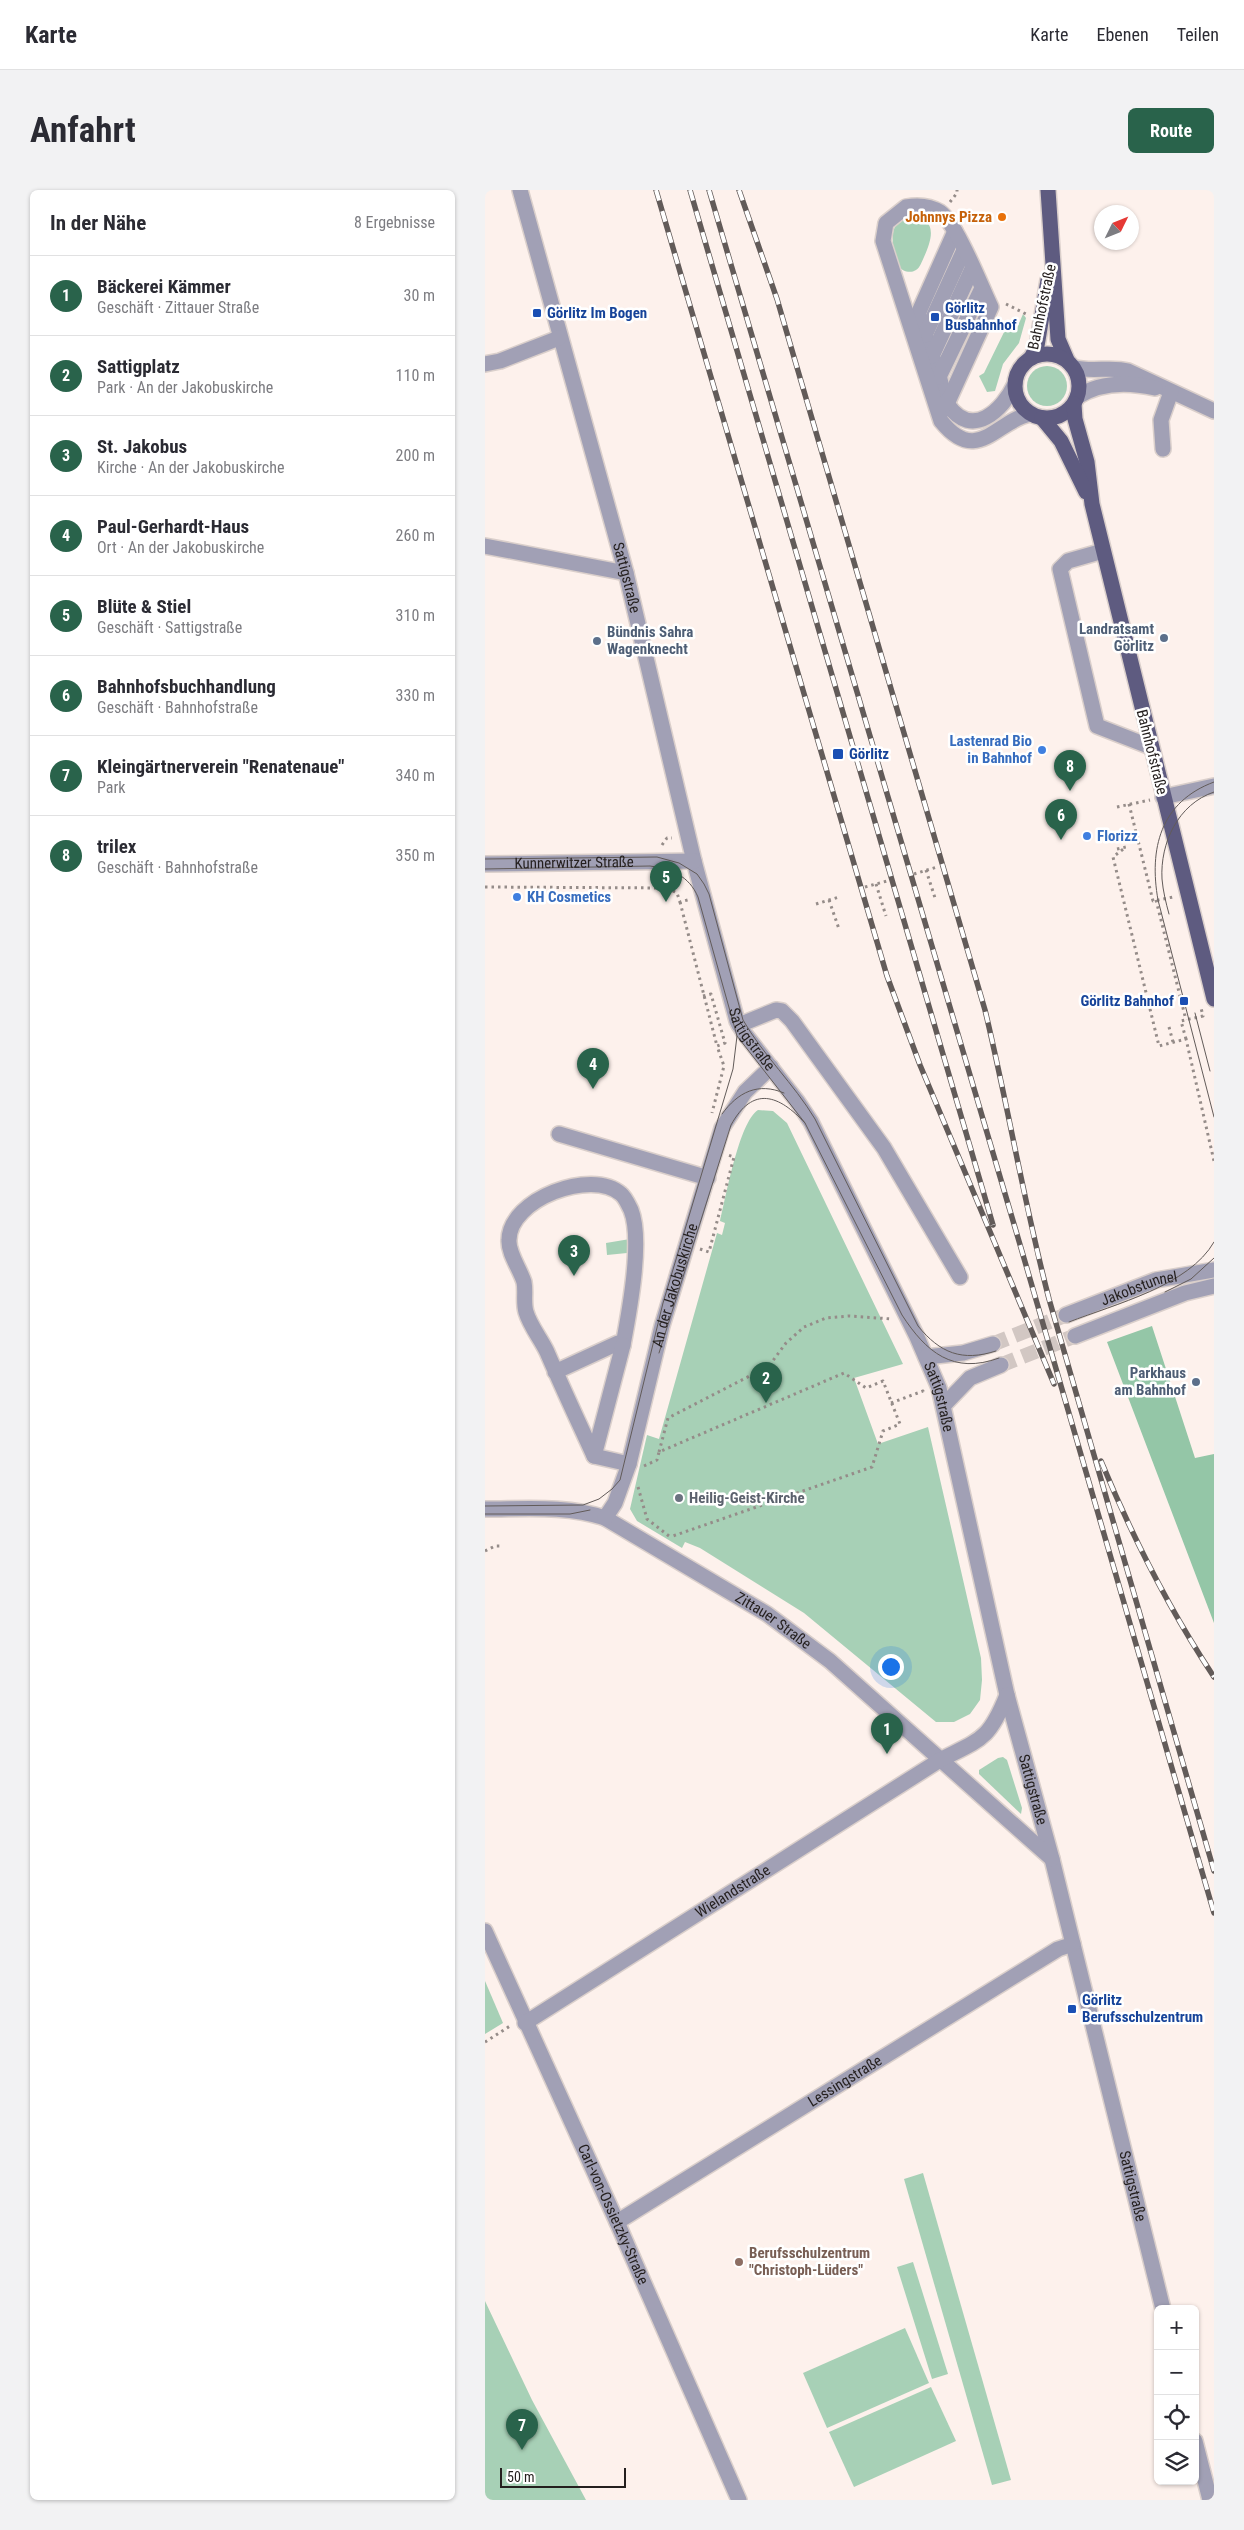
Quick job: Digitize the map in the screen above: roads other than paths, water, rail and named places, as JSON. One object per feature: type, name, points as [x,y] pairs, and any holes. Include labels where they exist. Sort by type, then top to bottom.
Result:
[{"type":"main road","name":"Bahnhofstraße","points":[[1048,190],[1058,339],[1079,382],[1075,401],[1075,419],[1085,453],[1092,504],[1214,999]]},
{"type":"main road","name":"Bahnhofstraße","points":[[1053,256],[1036,350],[1019,370],[1015,384],[1017,398],[1064,446],[1092,504]]},
{"type":"main road","name":"Bahnhofstraße","points":[[1031,358],[1048,354],[1070,364]]},
{"type":"main road","points":[[1036,416],[1059,416],[1075,401]]},
{"type":"street","name":"Sattigstraße","points":[[520,190],[559,338],[626,573],[693,861],[739,1025],[811,1122],[926,1357],[944,1405],[1007,1695],[1052,1859],[1162,2305]]},
{"type":"street","points":[[947,404],[991,307],[955,231],[940,213],[930,208],[913,206],[898,211],[886,223],[883,231],[885,251],[938,414],[946,427],[955,434],[976,441],[990,437],[1013,420],[1036,416]]},
{"type":"street","points":[[955,231],[918,314],[947,404],[962,417],[982,420],[1005,404],[1015,384]]},
{"type":"street","points":[[925,335],[964,250]]},
{"type":"street","points":[[932,356],[972,269]]},
{"type":"street","points":[[939,377],[982,288]]},
{"type":"street","points":[[485,364],[500,361],[559,338]]},
{"type":"street","points":[[1070,364],[1081,369],[1120,369],[1136,374],[1214,411]]},
{"type":"street","points":[[1075,401],[1093,388],[1120,384],[1140,385],[1171,392]]},
{"type":"street","points":[[1163,449],[1161,420],[1171,392]]},
{"type":"street","points":[[485,546],[626,573]]},
{"type":"street","points":[[1103,551],[1068,561],[1060,569],[1098,731],[1151,747]]},
{"type":"street","points":[[1163,797],[1214,786]]},
{"type":"street","name":"Kunnerwitzer Straße","points":[[485,864],[693,861]]},
{"type":"street","points":[[739,1025],[779,1010],[792,1021],[884,1148],[960,1277]]},
{"type":"street","name":"An der Jakobuskirche","points":[[605,1518],[615,1503],[629,1464],[662,1326],[727,1118],[745,1092],[771,1067]]},
{"type":"street","points":[[559,1134],[708,1178]]},
{"type":"street","points":[[590,1185],[608,1188],[621,1194],[631,1210],[635,1224],[633,1296],[623,1345],[594,1456],[526,1313],[523,1282],[508,1241],[511,1225],[520,1211],[558,1189],[590,1185]]},
{"type":"street","name":"Jakobstunnel","points":[[1066,1315],[1156,1280],[1214,1270]]},
{"type":"street","name":"Jakobstunnel","points":[[1075,1336],[1185,1293],[1214,1286]]},
{"type":"street","points":[[555,1372],[618,1344],[623,1345]]},
{"type":"street","points":[[926,1357],[963,1354],[993,1344]]},
{"type":"street","points":[[944,1405],[970,1378],[1001,1365]]},
{"type":"street","points":[[594,1456],[629,1464]]},
{"type":"street","name":"Zittauer Straße","points":[[485,1509],[586,1511],[605,1518],[663,1550],[767,1614],[830,1661],[940,1760]]},
{"type":"street","points":[[940,1760],[984,1737],[996,1721],[1007,1695]]},
{"type":"street","name":"Sattigstraße","points":[[940,1760],[1052,1859]]},
{"type":"street","name":"Wielandstraße","points":[[525,2023],[940,1760]]},
{"type":"street","name":"Carl-von-Ossietzky-Straße","points":[[485,1931],[525,2023],[617,2222],[739,2500]]},
{"type":"street","name":"Lessingstraße","points":[[617,2222],[1058,1949],[1073,1944]]},
{"type":"street","points":[[1199,2457],[1210,2500]]},
{"type":"tunnel","points":[[993,1344],[1066,1315]]},
{"type":"tunnel","points":[[1001,1365],[1075,1336]]},
{"type":"tram line","points":[[1214,782],[1196,791],[1181,802],[1170,815],[1162,829],[1155,863],[1158,900],[1214,1117]]},
{"type":"tram line","points":[[1169,914],[1162,879],[1162,865],[1168,839],[1181,815],[1201,798],[1214,792]]},
{"type":"tram line","points":[[485,859],[657,857],[679,863],[697,874],[709,894],[743,1020],[815,1119],[918,1326],[935,1343],[953,1353],[973,1356],[996,1351]]},
{"type":"tram line","points":[[485,869],[650,866],[666,869],[679,875],[690,884],[698,897],[737,1036],[733,1069],[663,1303],[620,1480],[599,1499],[583,1505],[485,1506]]},
{"type":"tram line","points":[[1195,1013],[1210,1071]]},
{"type":"tram line","points":[[737,1036],[805,1123],[902,1315],[911,1328],[931,1349],[942,1357],[954,1362],[968,1364],[983,1363],[999,1358]]},
{"type":"tram line","points":[[722,1114],[735,1100],[749,1091],[766,1089],[784,1093]]},
{"type":"tram line","points":[[659,1353],[731,1125],[739,1112],[757,1099],[767,1098],[786,1106],[805,1123]]},
{"type":"tram line","points":[[1069,1322],[1129,1300],[1169,1282],[1187,1271],[1214,1242]]},
{"type":"tram line","points":[[1165,1292],[1191,1279],[1214,1258]]},
{"type":"tram line","points":[[485,1514],[570,1514],[590,1510]]},
{"type":"railway","points":[[656,190],[887,976],[920,1065],[1054,1384]]},
{"type":"railway","points":[[690,190],[993,1225]]},
{"type":"railway","points":[[709,190],[1021,1248],[1214,1913]]},
{"type":"railway","points":[[739,190],[777,299],[985,1010],[1049,1299],[1214,1871]]},
{"type":"railway","points":[[1101,1461],[1125,1517],[1152,1572],[1214,1677]]},
{"type":"place","name":"Johnnys Pizza","points":[[1002,217]]},
{"type":"place","name":"Görlitz Im Bogen","points":[[537,313]]},
{"type":"place","name":"Görlitz Busbahnhof","points":[[935,317]]},
{"type":"place","name":"Landratsamt Görlitz","points":[[1164,638]]},
{"type":"place","name":"Bündnis Sahra Wagenknecht","points":[[597,641]]},
{"type":"place","name":"Lastenrad Bio in Bahnhof","points":[[1042,750]]},
{"type":"place","name":"Görlitz","points":[[838,754]]},
{"type":"place","name":"trilex","points":[[1070,791]]},
{"type":"place","name":"Florizz","points":[[1087,836]]},
{"type":"place","name":"Bahnhofsbuchhandlung","points":[[1061,840]]},
{"type":"place","name":"KH Cosmetics","points":[[517,897]]},
{"type":"place","name":"Blüte & Stiel","points":[[666,902]]},
{"type":"place","name":"Görlitz Bahnhof","points":[[1184,1001]]},
{"type":"place","name":"Paul-Gerhardt-Haus","points":[[593,1089]]},
{"type":"place","name":"St. Jakobus","points":[[574,1276]]},
{"type":"place","name":"Parkhaus am Bahnhof","points":[[1196,1382]]},
{"type":"place","name":"Sattigplatz","points":[[766,1403]]},
{"type":"place","name":"Heilig-Geist-Kirche","points":[[679,1498]]},
{"type":"place","name":"Bäckerei Kämmer","points":[[887,1754]]},
{"type":"place","name":"Görlitz Berufsschulzentrum","points":[[1072,2009]]},
{"type":"place","name":"Berufsschulzentrum \"Christoph-Lüders\"","points":[[739,2262]]},
{"type":"place","name":"Kleingärtnerverein \"Renatenaue\"","points":[[522,2450]]}]
